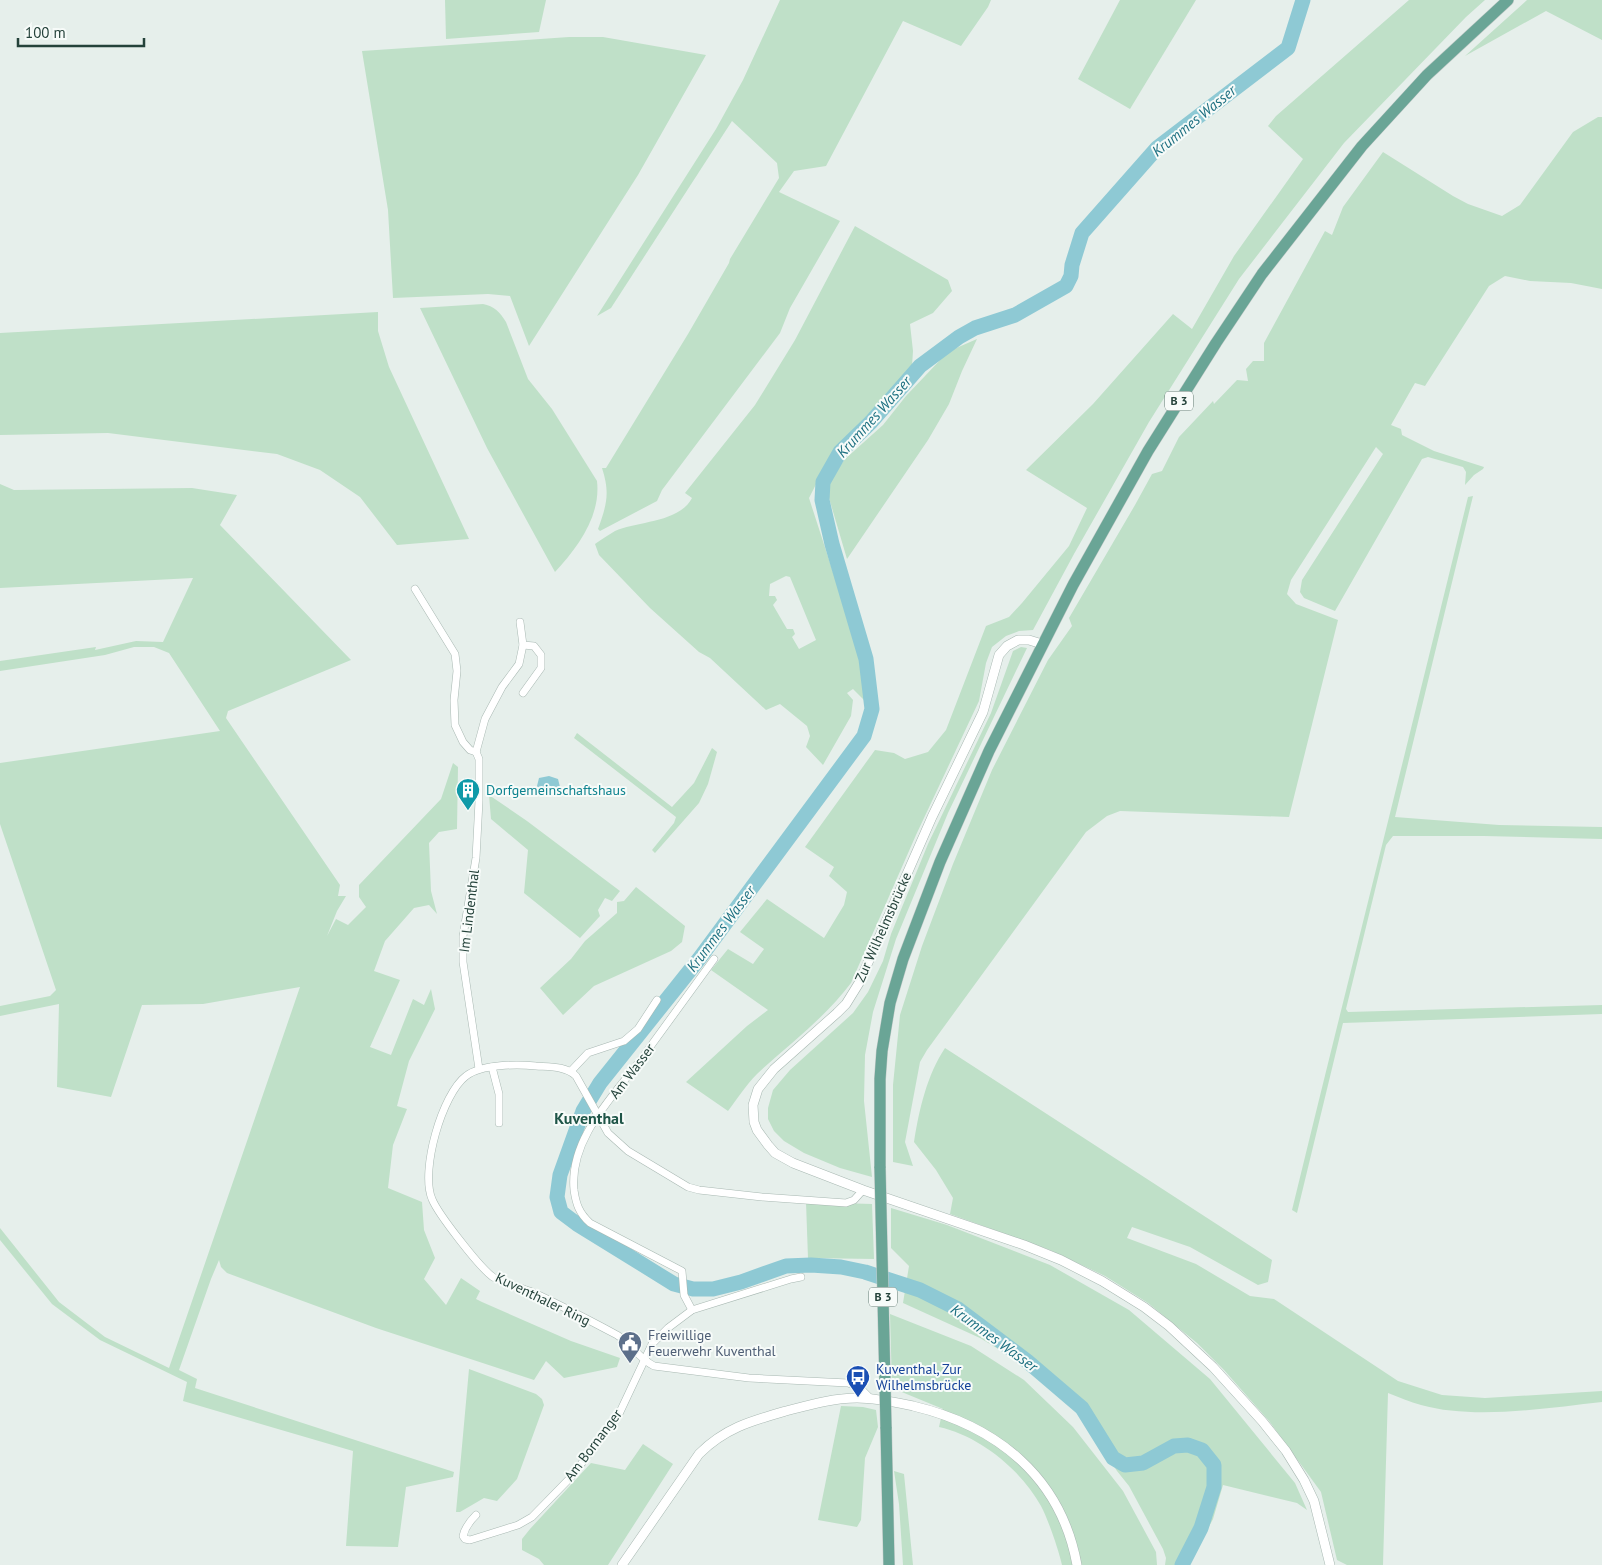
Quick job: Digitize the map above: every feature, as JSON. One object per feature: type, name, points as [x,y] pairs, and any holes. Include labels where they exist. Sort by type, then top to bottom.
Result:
[{"type":"main road","name":"B 3","points":[[890,1565],[880,1168],[880,1079],[882,1051],[890,1003],[902,958],[940,862],[985,760],[1042,644],[1148,451],[1262,274],[1362,146],[1427,75],[1508,0]]},
{"type":"street","points":[[415,589],[454,654],[457,671],[454,700],[455,725],[463,742],[470,750],[476,752],[485,719],[502,687],[519,664],[523,645],[520,622]]},
{"type":"street","name":"Zur Wilhelmsbrücke","points":[[1042,644],[1029,640],[1018,640],[1007,646],[999,655],[983,712],[932,817],[860,983],[846,1004],[774,1069],[763,1082],[755,1097],[753,1114],[757,1130],[775,1153],[794,1163],[863,1190],[1024,1245],[1061,1260],[1122,1293],[1169,1326],[1237,1391],[1298,1469],[1314,1502],[1330,1565]]},
{"type":"street","points":[[523,645],[534,646],[541,654],[541,668],[523,693]]},
{"type":"street","name":"Im Lindenthal","points":[[476,752],[479,759],[477,848],[463,936],[463,962],[478,1069]]},
{"type":"street","name":"Am Wasser","points":[[692,1310],[684,1295],[682,1270],[590,1223],[582,1216],[578,1209],[574,1169],[585,1138],[598,1116],[628,1078],[714,959]]},
{"type":"street","points":[[657,1000],[638,1029],[624,1041],[588,1053],[571,1071],[608,1133],[628,1151],[678,1182],[699,1190],[846,1203],[854,1200],[863,1190]]},
{"type":"street","name":"Kuventhaler Ring","points":[[571,1071],[529,1066],[478,1069],[466,1076],[456,1086],[446,1105],[432,1142],[429,1182],[432,1199],[454,1232],[481,1266],[493,1277],[532,1292],[618,1336],[633,1348],[644,1361],[654,1366],[749,1378],[848,1383],[864,1390],[870,1398]]},
{"type":"street","points":[[492,1067],[499,1094],[499,1123]]},
{"type":"street","points":[[879,1195],[884,1400]]},
{"type":"street","name":"Am Bornanger","points":[[476,1515],[468,1523],[463,1536],[465,1539],[470,1540],[518,1525],[532,1517],[572,1476],[620,1414],[652,1344],[660,1335],[692,1310],[802,1277]]},
{"type":"street","points":[[622,1565],[699,1454],[710,1442],[724,1432],[741,1425],[846,1398],[884,1400],[941,1413],[982,1431],[1002,1444],[1034,1474],[1046,1490],[1057,1508],[1070,1539],[1077,1565]]},
{"type":"green space","points":[[445,0],[546,0],[539,32],[446,39]]},
{"type":"green space","points":[[780,0],[991,0],[961,46],[903,21],[826,166],[794,171],[779,192],[840,221],[790,308],[780,333],[662,490],[657,501],[600,531],[598,529],[604,512],[607,492],[602,468],[606,468],[688,334],[730,259],[779,178],[777,163],[732,121],[611,308],[597,316],[716,129],[743,80]]},
{"type":"green space","points":[[1120,0],[1196,0],[1130,109],[1078,79]]},
{"type":"green space","points":[[1409,0],[1485,0],[1466,17],[1344,143],[1239,279],[1149,422],[1033,630],[1019,631],[1006,636],[992,647],[986,663],[979,701],[916,835],[851,983],[818,1020],[757,1074],[728,1111],[686,1082],[747,1026],[768,1010],[711,970],[728,949],[753,964],[764,949],[740,932],[767,899],[824,938],[844,905],[847,892],[829,876],[834,867],[805,847],[875,750],[894,753],[905,759],[928,752],[946,730],[986,626],[1009,617],[1022,603],[1069,546],[1087,508],[1026,470],[1093,404],[1173,314],[1192,329],[1234,256],[1303,159],[1268,126],[1276,116]]},
{"type":"green space","points":[[1527,0],[1602,0],[1602,40],[1546,11],[1465,56]]},
{"type":"green space","points":[[569,37],[603,37],[706,55],[638,175],[529,346],[510,296],[488,294],[393,298],[388,210],[362,51]]},
{"type":"green space","points":[[1598,117],[1602,117],[1602,289],[1571,283],[1530,281],[1505,276],[1489,286],[1425,386],[1415,383],[1391,425],[1401,429],[1402,435],[1434,451],[1484,467],[1483,469],[1465,485],[1466,472],[1463,467],[1428,457],[1422,459],[1335,611],[1304,598],[1300,592],[1302,580],[1383,454],[1376,447],[1291,580],[1287,594],[1296,604],[1338,620],[1289,817],[1120,811],[1107,816],[1086,832],[927,1050],[920,1062],[905,1142],[913,1166],[893,1162],[893,1085],[900,1015],[922,946],[992,770],[1048,660],[1072,626],[1069,618],[1152,474],[1162,471],[1179,437],[1213,401],[1214,404],[1237,380],[1248,381],[1246,369],[1253,361],[1264,361],[1264,343],[1325,231],[1332,235],[1343,207],[1383,152],[1453,196],[1468,204],[1502,216],[1520,205],[1573,132]]},
{"type":"green space","points":[[855,226],[948,280],[952,291],[933,313],[910,324],[913,351],[912,366],[832,453],[809,498],[855,640],[865,690],[864,700],[853,689],[847,693],[853,700],[851,716],[823,765],[806,747],[810,736],[807,726],[780,704],[766,710],[710,658],[699,652],[650,608],[599,555],[595,544],[615,531],[668,517],[686,506],[692,498],[685,493],[755,405],[795,340]],"holes":[[[786,576],[790,577],[816,640],[799,649],[792,637],[795,634],[793,629],[787,629],[773,605],[777,600],[775,596],[769,596],[770,584]]]},
{"type":"green space","points":[[483,304],[494,308],[504,318],[528,379],[552,409],[597,481],[597,494],[592,519],[572,552],[555,572],[487,448],[420,308]]},
{"type":"green space","points":[[378,312],[378,331],[389,367],[469,539],[397,545],[360,497],[320,470],[277,454],[108,433],[0,435],[0,333]]},
{"type":"green space","points":[[977,339],[949,404],[928,440],[847,559],[829,498],[828,484],[844,460],[883,425],[906,396],[943,357],[954,349]]},
{"type":"green space","points":[[0,484],[14,490],[192,488],[237,495],[220,525],[351,660],[228,711],[226,718],[340,885],[338,896],[346,896],[337,911],[327,936],[336,919],[348,925],[366,907],[359,897],[359,885],[441,799],[453,763],[458,767],[457,829],[439,832],[429,843],[431,891],[437,914],[429,905],[414,908],[385,941],[374,971],[400,980],[370,1047],[391,1055],[413,999],[424,1005],[431,989],[435,1009],[409,1061],[397,1106],[407,1109],[393,1145],[388,1188],[422,1202],[424,1230],[435,1258],[424,1279],[446,1305],[461,1278],[480,1291],[476,1299],[571,1341],[620,1358],[617,1367],[564,1378],[546,1361],[534,1380],[376,1328],[227,1273],[221,1267],[219,1260],[179,1370],[197,1379],[195,1388],[454,1472],[453,1477],[406,1487],[398,1547],[346,1546],[353,1451],[183,1401],[187,1382],[100,1340],[52,1304],[0,1240],[0,1228],[59,1302],[105,1337],[169,1368],[300,987],[203,1004],[142,1005],[111,1097],[57,1087],[59,1004],[0,1016],[0,1006],[50,996],[56,990],[0,824],[0,763],[220,731],[169,653],[154,647],[134,647],[105,655],[0,671],[0,661],[96,647],[95,650],[136,641],[163,642],[193,578],[0,588]]},
{"type":"green space","points":[[1473,496],[1395,817],[1499,825],[1602,827],[1602,839],[1393,836],[1386,845],[1346,1009],[1348,1012],[1602,1005],[1602,1014],[1343,1023],[1297,1213],[1292,1210],[1468,497]]},
{"type":"green space","points":[[1021,647],[1027,648],[948,813],[896,939],[873,1012],[865,1055],[864,1101],[872,1177],[840,1168],[804,1153],[784,1141],[774,1131],[768,1119],[768,1108],[773,1090],[790,1070],[853,1013],[868,992],[883,961],[891,934],[928,844],[991,713],[1013,651]]},
{"type":"green space","points":[[577,733],[672,807],[694,783],[712,748],[717,752],[708,784],[699,803],[655,853],[652,850],[674,823],[676,817],[574,738]]},
{"type":"green space","points":[[489,795],[620,891],[612,901],[605,898],[598,910],[600,916],[580,938],[524,893],[528,850],[491,819]]},
{"type":"green space","points":[[636,887],[685,926],[682,942],[671,951],[594,986],[563,1015],[540,988],[571,959],[585,941],[617,913],[617,902],[624,901]]},
{"type":"green space","points":[[945,1048],[1272,1260],[1268,1282],[1258,1285],[1190,1247],[1132,1227],[1127,1238],[1196,1264],[1250,1296],[1274,1299],[1398,1381],[1442,1395],[1485,1398],[1602,1391],[1602,1402],[1535,1410],[1464,1412],[1421,1405],[1388,1393],[1383,1565],[1347,1565],[1337,1560],[1321,1492],[1269,1421],[1224,1370],[1197,1343],[1148,1303],[1105,1276],[1050,1250],[950,1214],[953,1198],[936,1170],[914,1142],[925,1093],[933,1070]]},
{"type":"green space","points":[[806,1202],[872,1204],[874,1259],[808,1258]]},
{"type":"green space","points":[[891,1208],[947,1225],[1050,1265],[1129,1310],[1210,1379],[1295,1483],[1307,1510],[1297,1503],[1223,1485],[1213,1519],[1189,1565],[1165,1565],[1166,1558],[1163,1549],[1129,1486],[1077,1410],[1010,1356],[980,1338],[903,1303],[909,1266],[891,1248]]},
{"type":"green space","points":[[890,1314],[971,1346],[1024,1380],[1073,1427],[1123,1491],[1156,1552],[1157,1565],[1062,1565],[1053,1535],[1041,1506],[1033,1493],[1011,1468],[984,1446],[969,1438],[939,1427],[943,1409],[892,1388]]},
{"type":"green space","points":[[469,1369],[536,1394],[542,1399],[544,1405],[517,1479],[497,1501],[484,1498],[460,1512],[456,1512]]},
{"type":"green space","points":[[841,1406],[863,1407],[876,1410],[878,1427],[865,1458],[861,1520],[857,1527],[818,1520]]},
{"type":"green space","points":[[643,1444],[673,1464],[608,1565],[544,1565],[539,1559],[522,1550],[522,1539],[591,1463],[625,1470]]},
{"type":"green space","points":[[894,1471],[904,1474],[913,1565],[903,1565],[899,1504]]},
{"type":"water","points":[[549,776],[558,779],[560,787],[555,793],[540,790],[537,786],[539,778]]},
{"type":"waterway","name":"Krummes Wasser","points":[[1182,1565],[1201,1528],[1214,1487],[1214,1465],[1202,1450],[1188,1445],[1174,1446],[1143,1463],[1125,1465],[1113,1458],[1082,1408],[1027,1361],[958,1309],[920,1290],[865,1272],[841,1267],[811,1265],[786,1266],[741,1282],[713,1289],[693,1289],[674,1284],[577,1224],[561,1212],[557,1197],[560,1175],[583,1111],[600,1083],[699,959],[864,736],[872,709],[866,659],[832,544],[822,500],[823,482],[840,452],[871,422],[920,366],[959,337],[975,328],[1015,315],[1066,286],[1071,276],[1072,265],[1082,233],[1157,148],[1288,48],[1303,0]]},
{"type":"place","name":"Dorfgemeinschaftshaus","points":[[468,811]]},
{"type":"place","name":"Freiwillige Feuerwehr Kuventhal","points":[[630,1364]]},
{"type":"place","name":"Kuventhal, Zur Wilhelmsbrücke","points":[[858,1398]]},
{"type":"district","name":"Kuventhal","points":[[589,1118]]}]
